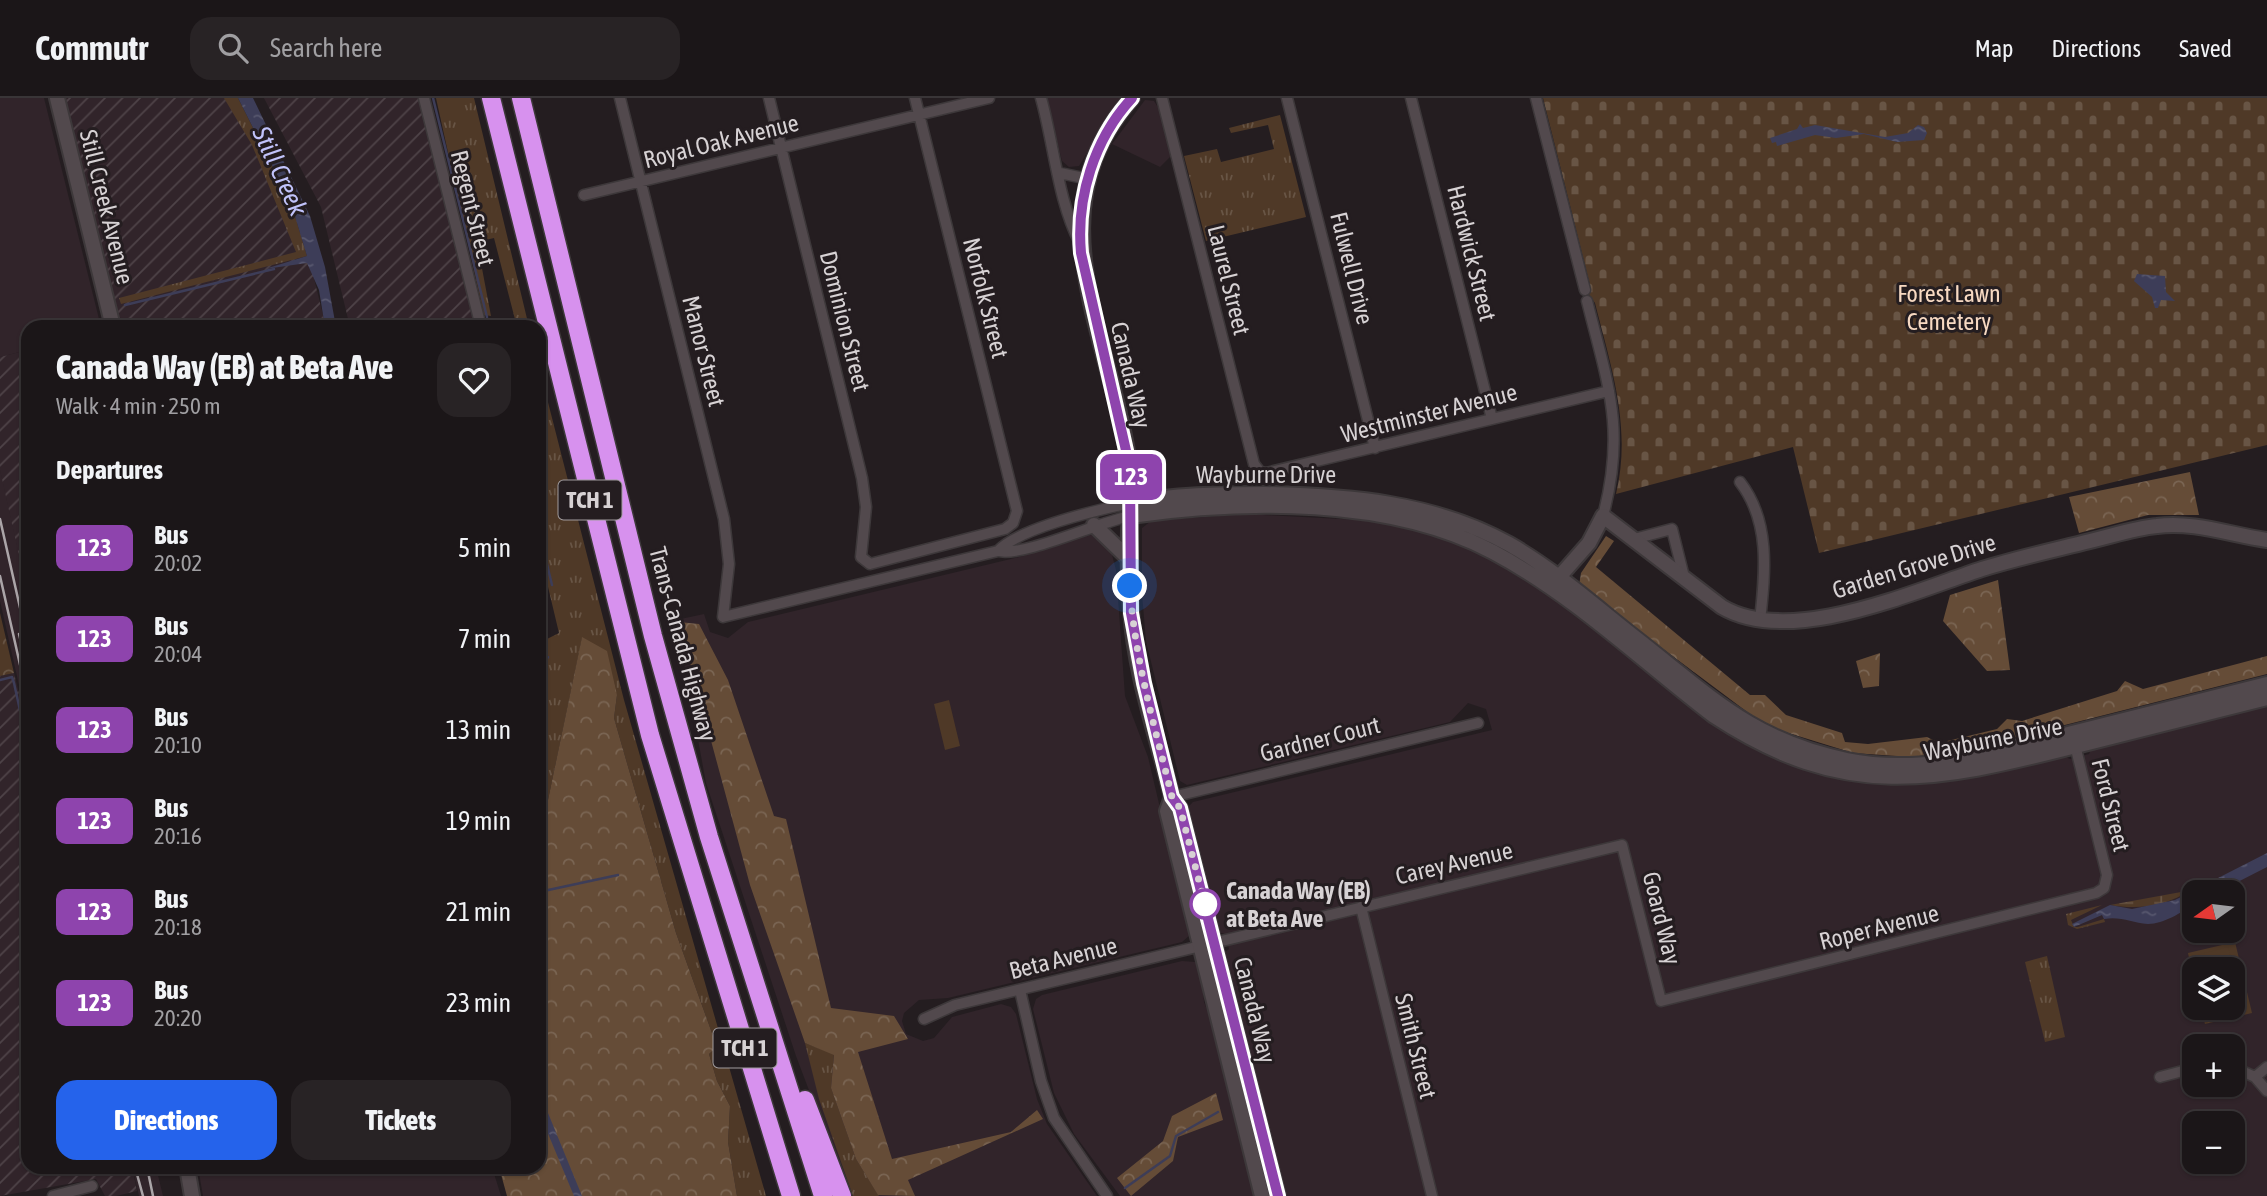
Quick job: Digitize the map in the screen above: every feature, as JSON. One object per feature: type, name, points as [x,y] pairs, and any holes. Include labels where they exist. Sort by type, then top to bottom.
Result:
[{"type":"highway","name":"TCH 1","points":[[491,98],[650,735],[792,1196]]},
{"type":"highway","name":"Trans-Canada Highway","points":[[521,98],[653,636],[709,837],[823,1196]]},
{"type":"highway","points":[[757,984],[794,1070],[842,1196]]},
{"type":"street","name":"Still Creek Avenue","points":[[57,98],[111,320]]},
{"type":"street","name":"Regent Street","points":[[424,98],[479,320]]},
{"type":"street","name":"Manor Street","points":[[620,98],[724,519],[729,575],[723,617]]},
{"type":"street","name":"Dominion Street","points":[[769,98],[864,491],[860,556]]},
{"type":"street","name":"Norfolk Street","points":[[860,556],[866,563],[872,564],[988,535],[1011,525],[1016,508],[915,98]]},
{"type":"street","name":"Royal Oak Avenue","points":[[584,195],[989,98]]},
{"type":"street","points":[[1041,98],[1060,173],[1066,216],[1080,243]]},
{"type":"street","name":"Canada Way","points":[[1132,98],[1100,144],[1088,179],[1080,243],[1086,283],[1130,468],[1129,559],[1136,648],[1172,797],[1167,811],[1208,945],[1278,1196]]},
{"type":"street","name":"Laurel Street","points":[[1162,98],[1258,471]]},
{"type":"street","name":"Fulwell Drive","points":[[1287,98],[1375,448]]},
{"type":"street","name":"Hardwick Street","points":[[1411,98],[1492,419]]},
{"type":"street","points":[[1536,98],[1586,295],[1615,424],[1616,452],[1603,516],[1589,543],[1555,583]]},
{"type":"street","points":[[1060,173],[1088,179]]},
{"type":"street","name":"Westminster Avenue","points":[[1258,471],[1266,473],[1609,391]]},
{"type":"street","points":[[1740,482],[1752,498],[1762,536],[1765,569],[1760,621]]},
{"type":"street","name":"Wayburne Drive","points":[[998,551],[1006,542],[1079,516],[1130,510],[1281,508],[1414,515],[1555,583],[1734,722],[1798,760],[1851,773],[1893,778],[1954,775],[2267,684]]},
{"type":"street","name":"Wayburne Drive","points":[[723,617],[998,551],[1011,554],[1130,510]]},
{"type":"street","name":"Garden Grove Drive","points":[[1603,516],[1731,612],[1760,621],[1804,621],[1864,607],[2005,562],[2155,526],[2184,526],[2267,540]]},
{"type":"street","points":[[1094,525],[1129,559]]},
{"type":"street","points":[[1634,539],[1672,529],[1684,577]]},
{"type":"street","name":"Wayburne Drive","points":[[2073,740],[2267,698]]},
{"type":"street","name":"Gardner Court","points":[[1172,797],[1478,723]]},
{"type":"street","name":"Ford Street","points":[[2073,740],[2107,875],[2104,888]]},
{"type":"street","name":"Carey Avenue","points":[[1208,945],[1622,845]]},
{"type":"street","name":"Goard Way","points":[[1622,845],[1661,1001]]},
{"type":"street","name":"Roper Avenue","points":[[1661,1001],[2086,897],[2104,888]]},
{"type":"street","name":"Smith Street","points":[[1361,906],[1432,1196]]},
{"type":"street","name":"Canada Way","points":[[1208,945],[1262,1196]]},
{"type":"street","name":"Beta Avenue","points":[[924,1019],[942,1009],[1208,945]]},
{"type":"street","points":[[1020,990],[1041,1081],[1054,1118],[1107,1196]]},
{"type":"street","points":[[2255,1077],[2267,1067]]},
{"type":"street","points":[[2160,1077],[2182,1071]]},
{"type":"street","points":[[2245,1072],[2255,1077],[2267,1091]]},
{"type":"street","points":[[188,1174],[192,1196]]},
{"type":"street","points":[[52,1196],[92,1186]]},
{"type":"shaded area","points":[[0,98],[44,98],[99,320],[21,320],[21,352],[0,357]]},
{"type":"shaded area","points":[[64,98],[233,98],[302,230],[324,320],[119,320]]},
{"type":"shaded area","points":[[264,98],[419,98],[473,320],[348,320],[321,207]]},
{"type":"shaded area","points":[[1046,98],[1121,98],[1079,166],[1069,167],[1062,161]]},
{"type":"shaded area","points":[[1145,100],[1154,101],[1161,112],[1171,156],[1160,167],[1112,144]]},
{"type":"shaded area","points":[[21,352],[21,564],[0,470],[0,357]]},
{"type":"shaded area","points":[[0,469],[21,563],[21,694],[0,601]]},
{"type":"shaded area","points":[[1244,514],[1379,521],[1429,532],[1478,551],[1556,600],[1726,731],[1774,757],[1844,779],[1903,785],[1973,777],[2061,755],[2070,759],[2089,754],[2091,749],[2267,703],[2267,1196],[1282,1196],[1224,953],[1229,949],[1225,934],[1218,932],[1187,808],[1193,802],[1492,730],[1486,709],[1468,703],[1450,722],[1187,785],[1180,781],[1146,641],[1142,594],[1142,528],[1151,521]]},
{"type":"shaded area","points":[[1086,535],[1096,535],[1110,547],[1116,570],[1125,696],[1148,757],[1190,935],[1182,942],[948,998],[919,1000],[904,1013],[902,1021],[906,1034],[923,1041],[934,1038],[952,1017],[1001,1004],[1011,1007],[1016,1014],[1037,1099],[1047,1124],[1097,1196],[849,1196],[796,1056],[706,783],[676,620],[704,614],[710,632],[728,638],[748,622],[1023,556]]},
{"type":"shaded area","points":[[14,673],[21,702],[21,1174],[133,1174],[137,1191],[105,1196],[96,1179],[0,1196],[0,676]]},
{"type":"shaded area","points":[[1182,961],[1195,962],[1201,970],[1204,1002],[1216,1032],[1257,1196],[1120,1196],[1074,1134],[1054,1093],[1033,1009],[1036,999],[1042,995]]},
{"type":"shaded area","points":[[134,1174],[158,1174],[163,1196],[139,1196]]},
{"type":"shaded area","points":[[199,1174],[494,1174],[501,1196],[203,1196]]},
{"type":"green space","points":[[224,98],[238,98],[291,203],[307,256],[121,304],[119,298],[296,252],[252,145]]},
{"type":"green space","points":[[436,98],[474,98],[527,320],[515,320],[494,238],[477,242],[491,316],[484,315]]},
{"type":"green space","name":"Forest Lawn Cemetery","points":[[1543,98],[2267,98],[2267,445],[1819,553],[1793,447],[1616,494],[1622,445],[1618,397],[1595,303],[1588,293],[1590,285]]},
{"type":"green space","points":[[1280,115],[1306,217],[1206,241],[1184,156],[1217,149],[1221,162],[1274,149],[1268,125],[1231,133],[1229,128]]},
{"type":"green space","points":[[546,394],[624,700],[766,1196],[737,1196],[728,1142],[730,1106],[717,1081],[709,1054],[717,1047],[676,933],[614,718],[617,695],[582,638],[546,806],[546,640],[559,633],[546,578]]},
{"type":"green space","points":[[2190,472],[2199,515],[2148,515],[2079,533],[2069,497]]},
{"type":"green space","points":[[1606,536],[1614,541],[1596,567],[1750,695],[1765,695],[1786,715],[1842,733],[1845,742],[1868,744],[1927,737],[1939,743],[1997,729],[2007,719],[2022,721],[2117,691],[2125,681],[2143,689],[2267,656],[2267,674],[1961,751],[1911,757],[1853,753],[1766,726],[1579,586],[1581,573]]},
{"type":"green space","points":[[1998,580],[2010,670],[1987,671],[1943,621],[1950,595]]},
{"type":"green space","points":[[0,613],[14,673],[0,676]]},
{"type":"green space","points":[[679,622],[699,624],[728,680],[774,816],[786,819],[831,1008],[894,1016],[908,1039],[858,1052],[892,1159],[1011,1132],[1037,1110],[1043,1119],[908,1180],[915,1196],[878,1195],[856,1159],[831,1088],[834,1055],[805,1043],[750,885]]},
{"type":"green space","points":[[582,637],[607,651],[617,695],[614,718],[676,933],[717,1047],[709,1054],[717,1081],[730,1106],[728,1142],[737,1196],[507,1196],[501,1174],[546,1174],[548,800]]},
{"type":"green space","points":[[1880,653],[1879,686],[1863,688],[1856,661]]},
{"type":"green space","points":[[949,700],[960,746],[945,750],[934,704]]},
{"type":"green space","points":[[2182,892],[2182,895],[2172,900],[2152,905],[2110,905]]},
{"type":"green space","points":[[2102,905],[2071,920],[2074,927],[2104,919],[2105,922],[2077,929],[2068,925],[2066,914]]},
{"type":"green space","points":[[2235,943],[2239,957],[2189,957],[2188,953]]},
{"type":"green space","points":[[2228,947],[2231,957],[2198,957]]},
{"type":"green space","points":[[2047,956],[2065,1037],[2045,1042],[2025,962]]},
{"type":"green space","points":[[2245,984],[2252,1013],[2245,1015]]},
{"type":"green space","points":[[2204,1020],[2222,1020],[2205,1024]]},
{"type":"green space","points":[[805,1043],[834,1054],[831,1088],[856,1159],[879,1196],[853,1196],[819,1099]]},
{"type":"green space","points":[[1216,1093],[1223,1120],[1178,1137],[1173,1161],[1131,1196],[1117,1178],[1163,1141],[1172,1116]]},
{"type":"water","name":"Still Creek","points":[[238,98],[253,98],[310,216],[325,267],[335,320],[324,320],[319,290],[307,263],[265,269],[307,256],[291,203]]},
{"type":"water","points":[[1800,124],[1803,128],[1815,125],[1885,137],[1908,133],[1918,125],[1924,127],[1927,133],[1924,140],[1897,142],[1864,134],[1836,138],[1815,135],[1777,146],[1776,142],[1772,143],[1770,138],[1797,129]]},
{"type":"water","points":[[2137,274],[2165,276],[2166,292],[2175,301],[2161,300],[2158,308],[2155,308],[2152,297],[2134,281]]},
{"type":"water","points":[[2267,853],[2267,867],[2242,880],[2214,880]]},
{"type":"water","points":[[2182,896],[2182,911],[2154,923],[2104,919],[2102,915],[2074,927],[2072,924],[2110,905],[2132,909]]},
{"type":"water","points":[[546,1108],[582,1196],[574,1196],[546,1129]]},
{"type":"waterway","points":[[433,98],[487,317]]},
{"type":"waterway","points":[[125,305],[274,269]]},
{"type":"waterway","points":[[546,560],[552,585]]},
{"type":"waterway","points":[[0,680],[12,677],[21,715]]},
{"type":"waterway","points":[[546,890],[618,875]]},
{"type":"waterway","points":[[1125,1188],[1170,1156],[1176,1136],[1218,1112]]},
{"type":"railway","points":[[0,519],[21,612]]},
{"type":"railway","points":[[0,576],[21,669]]},
{"type":"railway","points":[[19,634],[21,642]]},
{"type":"railway","points":[[137,1174],[143,1196]]},
{"type":"railway","points":[[148,1174],[153,1196]]},
{"type":"bus line","name":"123","points":[[1132,98],[1116,117],[1100,144],[1088,179],[1081,217],[1081,253],[1130,468],[1129,559],[1131,613],[1136,648],[1172,797],[1180,808],[1199,878],[1278,1196]]},
{"type":"place","name":"Canada Way (EB) at Beta Ave","points":[[1205,904]]},
{"type":"route","points":[[1130,586],[1136,648],[1148,702],[1172,797],[1180,808],[1205,904]]}]
